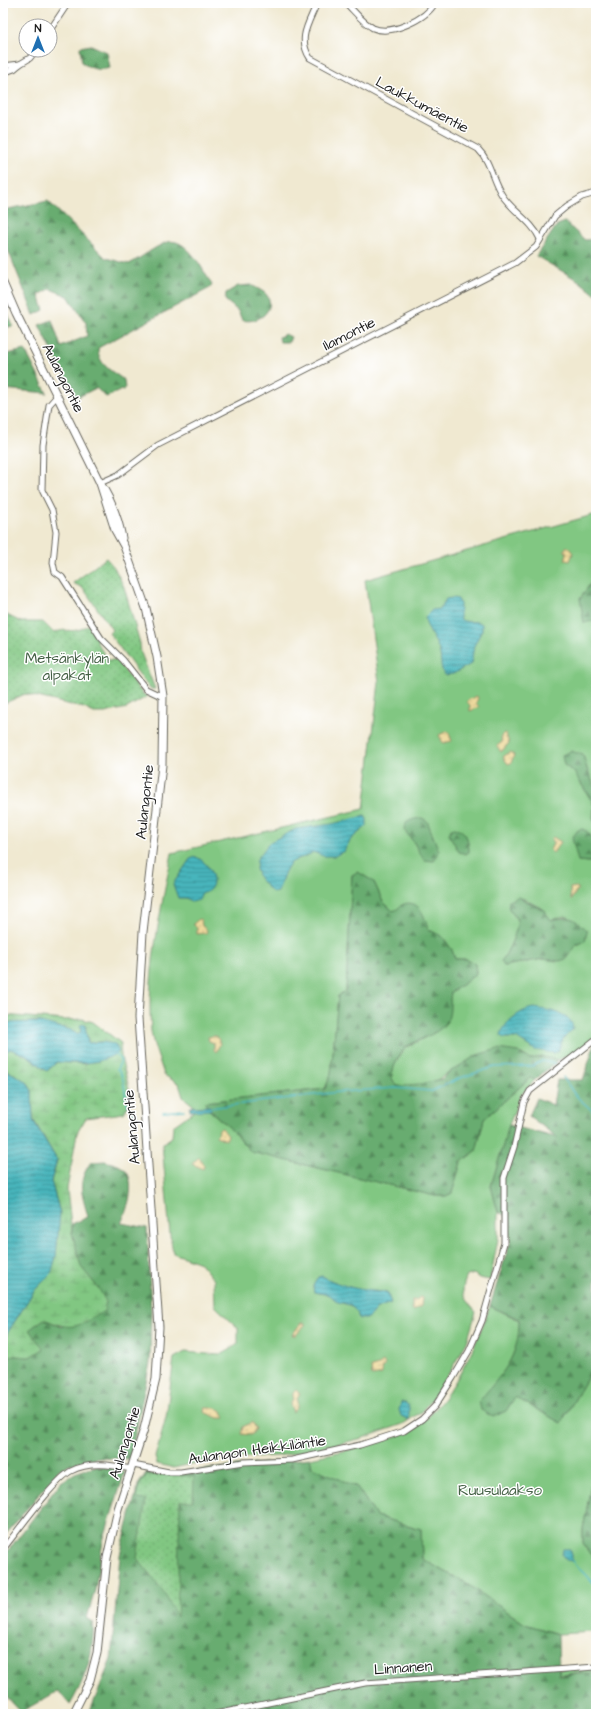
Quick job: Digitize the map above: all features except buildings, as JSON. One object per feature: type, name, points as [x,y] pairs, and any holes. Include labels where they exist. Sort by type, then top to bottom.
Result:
[{"type":"street","points":[[58,18],[68,3]]},
{"type":"street","name":"Laukkumäentie","points":[[317,3],[304,33],[303,42],[305,51],[310,58],[478,149],[485,156],[502,194],[513,209],[537,231],[540,238]]},
{"type":"street","points":[[346,3],[371,27],[380,31],[397,28],[419,20],[435,3]]},
{"type":"street","points":[[3,73],[14,69],[30,58]]},
{"type":"street","points":[[3,66],[20,64]]},
{"type":"street","name":"Ilamontie","points":[[100,483],[118,475],[158,445],[515,263],[536,247],[540,238],[555,216],[567,206],[582,197],[596,193]]},
{"type":"street","name":"Aulangontie","points":[[3,284],[100,483],[115,530],[124,546],[151,627],[163,697],[162,765],[143,932],[138,1018],[153,1224],[159,1327],[158,1357],[156,1379],[150,1404],[118,1510],[108,1552],[97,1653],[90,1680],[74,1714]]},
{"type":"street","points":[[57,396],[49,405],[43,445],[42,483],[42,490],[52,510],[56,532],[53,563],[55,572],[62,577],[101,638],[123,660],[146,689],[163,697]]},
{"type":"street","name":"Aulangon Heikkiläntie","points":[[3,1549],[51,1491],[70,1471],[89,1465],[99,1464],[181,1472],[244,1462],[292,1460],[360,1445],[404,1431],[422,1419],[435,1406],[453,1378],[469,1351],[482,1320],[504,1243],[504,1178],[514,1147],[524,1102],[530,1091],[596,1039]]},
{"type":"street","name":"Linnanen","points":[[215,1714],[365,1683],[596,1667]]},
{"type":"street","name":"Aulangontie","points":[[67,1714],[80,1702]]},
{"type":"green space","points":[[91,45],[107,52],[110,68],[95,69],[82,63],[80,47]]},
{"type":"green space","points":[[48,201],[106,258],[129,264],[162,244],[174,242],[181,244],[194,256],[212,285],[210,288],[98,348],[100,359],[106,367],[124,380],[125,389],[106,397],[96,388],[76,398],[39,325],[52,320],[61,347],[87,336],[86,323],[68,296],[50,289],[39,295],[44,310],[34,315],[6,245],[3,210]]},
{"type":"green space","points":[[565,222],[585,240],[596,239],[596,295],[579,281],[536,256],[557,225]]},
{"type":"green space","points":[[251,285],[265,293],[269,298],[270,303],[266,313],[261,317],[249,321],[242,320],[238,311],[225,300],[226,293],[238,286]]},
{"type":"green space","points":[[3,302],[13,326],[3,328]]},
{"type":"green space","points":[[285,334],[291,337],[289,342],[280,342],[279,337]]},
{"type":"green space","points":[[25,350],[47,393],[3,389],[3,355]]},
{"type":"green space","points":[[596,514],[596,575],[580,599],[596,619],[596,790],[588,772],[583,755],[564,765],[574,772],[595,807],[593,818],[596,824],[596,1036],[574,1053],[558,1060],[543,1057],[530,1059],[518,1052],[448,1072],[437,1080],[431,1082],[417,1085],[397,1086],[392,1079],[392,1075],[394,1066],[405,1048],[437,1031],[450,999],[451,992],[476,973],[475,965],[466,959],[455,959],[452,950],[443,937],[434,934],[397,910],[393,911],[383,902],[374,882],[358,872],[352,875],[346,991],[338,996],[331,1074],[325,1089],[206,1102],[208,1109],[228,1126],[252,1152],[435,1196],[446,1196],[452,1193],[461,1162],[476,1151],[484,1119],[530,1078],[535,1080],[521,1095],[509,1125],[491,1186],[498,1212],[498,1239],[490,1280],[479,1278],[474,1274],[467,1276],[463,1287],[464,1296],[476,1312],[467,1342],[438,1392],[421,1412],[403,1424],[363,1438],[322,1448],[278,1456],[213,1459],[174,1468],[157,1464],[155,1457],[166,1417],[174,1358],[185,1352],[219,1355],[238,1344],[238,1328],[215,1306],[214,1280],[200,1263],[173,1253],[170,1235],[162,1144],[172,1137],[173,1126],[193,1112],[193,1105],[183,1097],[179,1084],[164,1075],[151,1031],[150,1009],[153,964],[159,919],[172,853],[364,809],[379,682],[365,580]],"holes":[[[422,818],[427,821],[438,851],[424,860],[413,841],[404,830]],[[585,830],[593,841],[594,849],[590,862],[578,861]],[[522,898],[541,908],[551,920],[565,916],[573,919],[585,941],[575,946],[557,961],[543,959],[504,966],[501,961],[512,942],[517,924],[517,921],[508,905]],[[330,1280],[350,1288],[387,1292],[373,1312],[357,1312],[350,1305],[338,1302],[330,1295],[314,1292],[313,1286]]]},
{"type":"green space","name":"Metsänkylän alpakat","points":[[106,558],[114,567],[124,587],[140,643],[141,653],[155,689],[150,689],[109,633],[112,630],[83,588],[73,583]]},
{"type":"green space","points":[[596,576],[596,620],[584,623],[580,599]]},
{"type":"green space","name":"Metsänkylän alpakat","points":[[3,613],[21,622],[43,622],[54,633],[63,630],[74,631],[88,625],[97,636],[97,643],[108,660],[116,660],[143,694],[148,696],[127,708],[105,713],[94,713],[84,708],[25,694],[3,704]]},
{"type":"green space","points":[[571,751],[583,755],[588,772],[596,790],[596,824],[594,819],[593,803],[574,772],[564,765],[562,755]]},
{"type":"green space","points":[[422,818],[427,821],[439,851],[434,861],[424,860],[413,841],[404,830],[407,822]]},
{"type":"green space","points":[[451,829],[459,829],[465,834],[469,852],[466,854],[459,852],[449,834]]},
{"type":"green space","points":[[582,829],[590,834],[594,843],[595,848],[593,858],[590,862],[578,861],[572,838],[578,830]]},
{"type":"green space","points":[[358,872],[374,882],[383,902],[393,911],[401,905],[410,903],[418,907],[424,915],[428,929],[443,937],[452,950],[455,959],[466,959],[475,964],[476,973],[451,992],[450,1012],[446,1023],[432,1034],[406,1047],[401,1053],[396,1061],[392,1075],[392,1079],[397,1086],[420,1084],[442,1079],[448,1073],[477,1055],[498,1049],[518,1052],[530,1059],[543,1057],[558,1060],[535,1080],[530,1078],[484,1119],[476,1151],[461,1162],[452,1193],[446,1196],[435,1196],[251,1152],[228,1126],[208,1109],[205,1102],[325,1089],[331,1074],[338,996],[346,990],[352,875]]},
{"type":"green space","points":[[518,897],[544,910],[551,920],[571,918],[578,922],[587,931],[585,941],[575,946],[566,959],[560,961],[543,959],[504,966],[501,961],[512,941],[517,923],[516,917],[508,904],[509,901]]},
{"type":"green space","points":[[3,1015],[66,1020],[82,1019],[93,1022],[121,1043],[122,1061],[129,1087],[128,1105],[124,1113],[86,1118],[77,1133],[67,1189],[72,1233],[81,1267],[99,1289],[106,1302],[104,1311],[75,1326],[62,1325],[44,1319],[29,1330],[44,1349],[29,1357],[3,1355],[3,1340],[34,1291],[51,1274],[60,1213],[51,1181],[57,1160],[33,1119],[32,1091],[27,1082],[3,1068],[3,1054],[10,1049],[27,1055],[47,1071],[57,1062],[86,1064],[101,1042],[88,1043],[88,1037],[81,1030],[78,1035],[40,1022],[3,1023]]},
{"type":"green space","points":[[596,1039],[596,1363],[561,1423],[515,1397],[506,1411],[493,1417],[481,1410],[479,1401],[502,1373],[513,1355],[519,1332],[519,1319],[490,1306],[510,1242],[507,1216],[498,1212],[491,1186],[509,1125],[558,1138],[529,1116],[537,1098],[553,1105],[557,1080],[583,1080]]},
{"type":"green space","points":[[105,1161],[120,1166],[126,1171],[129,1177],[131,1185],[129,1201],[121,1223],[147,1228],[151,1311],[150,1363],[130,1459],[100,1458],[78,1462],[60,1469],[3,1538],[3,1355],[29,1357],[43,1349],[29,1330],[44,1319],[62,1327],[99,1289],[81,1267],[72,1233],[72,1224],[88,1217],[82,1195],[83,1176],[86,1169],[91,1162]]},
{"type":"green space","name":"Ruusulaakso","points":[[490,1306],[519,1320],[517,1345],[506,1368],[515,1397],[561,1423],[596,1363],[596,1457],[583,1530],[583,1544],[596,1562],[596,1632],[558,1634],[525,1624],[466,1583],[422,1559],[421,1529],[376,1516],[357,1487],[312,1467],[310,1458],[358,1448],[394,1438],[419,1425],[433,1412],[446,1396],[457,1378],[477,1340]]},
{"type":"green space","points":[[596,1457],[596,1562],[583,1544],[583,1530]]},
{"type":"green space","points":[[310,1458],[312,1467],[357,1487],[376,1516],[421,1529],[422,1559],[466,1583],[525,1624],[558,1634],[559,1675],[596,1673],[596,1714],[89,1714],[111,1659],[120,1555],[138,1485],[146,1473],[166,1474]]},
{"type":"green space","points":[[95,1466],[125,1472],[103,1541],[95,1590],[87,1618],[93,1622],[91,1655],[88,1665],[80,1686],[70,1705],[58,1691],[21,1712],[3,1693],[3,1557],[61,1482],[75,1473]]},
{"type":"green space","points":[[147,1475],[194,1476],[193,1501],[180,1501],[177,1617],[163,1591],[137,1558],[146,1500],[136,1499],[139,1486]]},
{"type":"green space","points":[[596,1667],[596,1672],[559,1674],[559,1669]]},
{"type":"sand","points":[[567,546],[573,553],[570,561],[565,560],[567,553],[564,550]]},
{"type":"sand","points":[[477,696],[478,698],[476,703],[479,707],[470,711],[470,705],[467,702],[468,700]]},
{"type":"sand","points":[[448,731],[452,741],[443,743],[439,735]]},
{"type":"sand","points":[[504,733],[506,734],[509,743],[501,752],[497,746],[502,742],[501,736]]},
{"type":"sand","points":[[510,752],[514,755],[511,763],[508,764],[503,757]]},
{"type":"sand","points":[[553,837],[561,842],[553,853],[550,850],[553,844],[551,839]]},
{"type":"sand","points":[[577,887],[578,889],[571,900],[570,888]]},
{"type":"sand","points":[[199,919],[201,920],[202,926],[207,930],[206,933],[197,934],[197,928],[193,924]]},
{"type":"sand","points":[[215,1036],[218,1038],[220,1044],[216,1052],[214,1050],[214,1043],[209,1041],[208,1037]]},
{"type":"sand","points":[[222,1128],[228,1136],[226,1140],[216,1136],[219,1129]]},
{"type":"sand","points":[[199,1157],[204,1166],[203,1169],[192,1164]]},
{"type":"sand","points":[[420,1297],[422,1298],[421,1306],[414,1311],[412,1309],[412,1300],[416,1300]]},
{"type":"sand","points":[[301,1323],[305,1323],[305,1325],[296,1335],[292,1335]]},
{"type":"sand","points":[[383,1362],[385,1365],[381,1369],[382,1374],[372,1376],[371,1367],[379,1365]]},
{"type":"sand","points":[[296,1390],[300,1394],[297,1399],[297,1407],[293,1412],[290,1404],[293,1399],[293,1393]]},
{"type":"sand","points":[[205,1408],[215,1408],[222,1411],[225,1418],[218,1418],[204,1412]]},
{"type":"sand","points":[[253,1423],[256,1429],[251,1435],[241,1434],[243,1427]]},
{"type":"water","points":[[446,599],[458,599],[460,604],[460,619],[482,624],[482,630],[474,646],[471,664],[453,674],[445,675],[441,666],[439,650],[427,626],[425,617],[432,610],[440,609]]},
{"type":"water","points":[[365,816],[367,819],[367,826],[351,839],[344,851],[335,856],[323,856],[313,852],[291,863],[286,870],[278,892],[273,893],[259,878],[256,869],[257,859],[270,842],[296,829],[332,824]]},
{"type":"water","points":[[196,857],[201,860],[210,870],[213,882],[212,887],[208,891],[201,894],[199,900],[192,902],[186,898],[178,898],[173,884],[190,859]]},
{"type":"water","points":[[534,1008],[564,1015],[572,1023],[573,1029],[563,1039],[558,1051],[554,1053],[535,1050],[516,1038],[504,1038],[501,1036],[505,1026],[513,1018],[524,1011]]},
{"type":"water","points":[[40,1022],[71,1030],[78,1035],[81,1030],[80,1025],[85,1024],[88,1043],[101,1042],[115,1044],[119,1052],[104,1059],[89,1063],[57,1062],[47,1071],[27,1055],[10,1049],[3,1054],[3,1023]]},
{"type":"water","points":[[3,1068],[27,1082],[32,1091],[33,1120],[57,1160],[51,1181],[60,1213],[56,1257],[51,1274],[34,1291],[3,1340]]},
{"type":"water","points":[[210,1106],[211,1110],[190,1111],[190,1107]]},
{"type":"water","points":[[322,1276],[353,1288],[387,1292],[391,1303],[377,1308],[367,1319],[359,1319],[357,1312],[350,1305],[338,1302],[330,1295],[314,1292],[313,1286],[318,1277]]},
{"type":"water","points":[[401,1402],[406,1403],[409,1407],[409,1420],[401,1416],[399,1410]]},
{"type":"water","points":[[563,1549],[570,1549],[572,1561],[566,1560],[562,1555]]},
{"type":"waterway","points":[[116,1054],[121,1061],[117,1069],[121,1073],[123,1079],[128,1105],[137,1115]]},
{"type":"waterway","points":[[209,1108],[339,1092],[395,1088],[432,1091],[460,1078],[494,1067],[533,1066],[542,1061],[556,1064]]},
{"type":"waterway","points":[[563,1077],[575,1095],[596,1114]]},
{"type":"waterway","points":[[163,1112],[184,1110]]},
{"type":"waterway","points":[[572,1561],[596,1586]]}]
